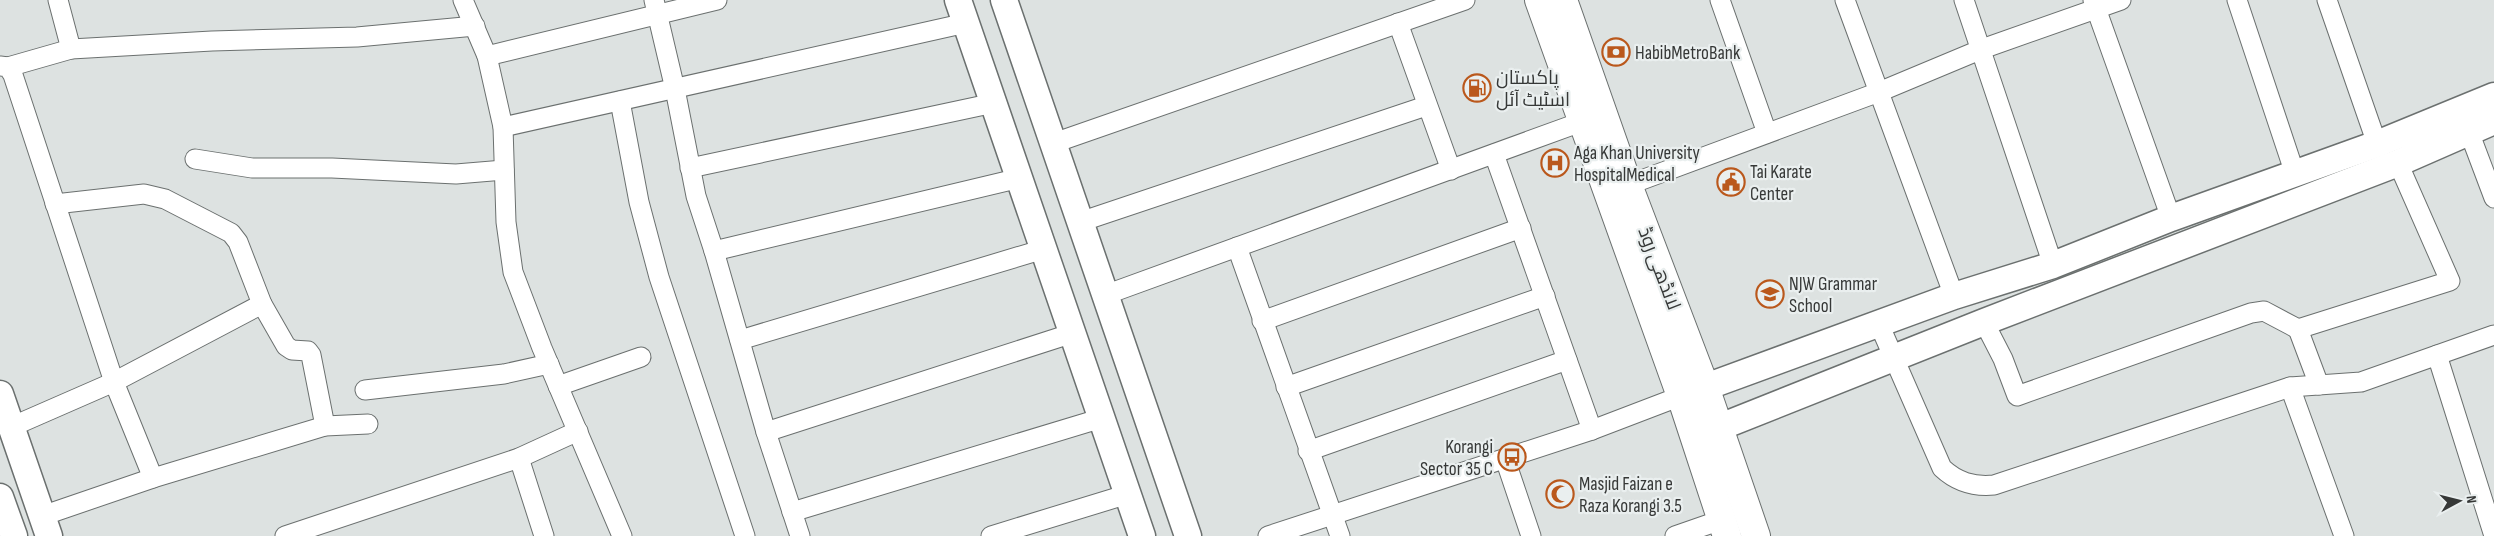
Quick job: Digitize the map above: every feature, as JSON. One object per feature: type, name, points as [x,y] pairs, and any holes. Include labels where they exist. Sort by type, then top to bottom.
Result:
[{"type":"main road","name":"لانڈھی روڈ","points":[[1539,0],[1581,122],[1693,391]]},
{"type":"main road","name":"لانڈھی روڈ","points":[[1564,0],[1628,185],[1707,433],[1756,536]]},
{"type":"main road","name":"لانڈھی روڈ","points":[[1707,433],[1724,528]]},
{"type":"street","points":[[58,0],[71,50]]},
{"type":"street","points":[[463,0],[486,56],[503,127],[506,222],[514,272],[549,364],[622,536]]},
{"type":"street","points":[[486,56],[656,7],[717,0]]},
{"type":"street","points":[[1004,0],[1188,536]]},
{"type":"street","points":[[1054,143],[1466,0]]},
{"type":"street","points":[[1720,0],[1767,133]]},
{"type":"street","points":[[1845,0],[1954,296]]},
{"type":"street","points":[[1964,0],[2053,265]]},
{"type":"street","points":[[1628,185],[1878,92],[2095,4],[2121,0]]},
{"type":"street","points":[[2238,0],[2295,174]]},
{"type":"street","points":[[2327,0],[2377,144]]},
{"type":"street","points":[[2095,4],[2171,218]]},
{"type":"street","points":[[656,7],[675,89],[696,196],[714,251],[766,432],[800,536]]},
{"type":"street","points":[[503,127],[675,89],[962,11],[1142,536]]},
{"type":"street","points":[[1398,23],[1426,106],[1451,170]]},
{"type":"street","points":[[4,66],[71,50],[212,40],[357,38],[475,26]]},
{"type":"street","points":[[4,66],[13,75],[114,382],[153,478]]},
{"type":"street","points":[[1707,433],[1984,322],[2398,163],[2464,119],[2494,96]]},
{"type":"street","points":[[620,101],[638,202],[659,277],[745,536]]},
{"type":"street","points":[[690,168],[994,103]]},
{"type":"street","points":[[740,340],[1046,254],[1084,234],[1426,106]]},
{"type":"street","points":[[2464,119],[2494,198]]},
{"type":"street","points":[[1268,536],[1592,430],[1693,391],[1954,296],[2053,265],[2171,218],[2377,144],[2464,119],[2494,121]]},
{"type":"street","points":[[1105,296],[1581,122]]},
{"type":"street","points":[[1494,154],[1592,430]]},
{"type":"street","points":[[195,159],[252,168],[332,168],[456,174],[504,170]]},
{"type":"street","points":[[2298,329],[2450,281],[2398,163]]},
{"type":"street","points":[[714,251],[1020,178]]},
{"type":"street","points":[[55,204],[144,194],[165,199],[221,226],[231,233],[238,242],[262,304],[286,346],[292,350],[308,351],[311,355],[325,426]]},
{"type":"street","points":[[1262,321],[1521,228]]},
{"type":"street","points":[[1237,248],[1308,451],[1340,536]]},
{"type":"street","points":[[1286,387],[1545,296]]},
{"type":"street","points":[[11,427],[114,382],[262,304]]},
{"type":"street","points":[[1984,322],[2003,359],[2017,396],[2251,313],[2264,312],[2298,329],[2319,385]]},
{"type":"street","points":[[1879,324],[1942,468],[1952,478],[1977,487],[1994,485],[2290,387],[2361,382],[2494,335]]},
{"type":"street","points":[[766,432],[1072,333]]},
{"type":"street","points":[[2437,355],[2494,536]]},
{"type":"street","points":[[558,386],[641,356]]},
{"type":"street","points":[[1308,451],[1568,360]]},
{"type":"street","points":[[365,390],[504,374],[549,364]]},
{"type":"street","points":[[2290,387],[2344,536]]},
{"type":"street","points":[[0,394],[45,526],[153,478],[325,426],[368,424]]},
{"type":"street","points":[[792,512],[1102,418]]},
{"type":"street","points":[[285,536],[519,458],[578,431]]},
{"type":"street","points":[[519,458],[544,536]]},
{"type":"street","points":[[1505,459],[1532,536]]},
{"type":"street","points":[[992,536],[1128,494]]},
{"type":"street","points":[[0,497],[14,536]]},
{"type":"street","points":[[1675,536],[1724,528]]},
{"type":"place","name":"HabibMetroBank","points":[[1616,52]]},
{"type":"place","name":"پاکستان اسٹیٹ آئل","points":[[1477,88]]},
{"type":"place","name":"Aga Khan University HospitalMedical","points":[[1555,163]]},
{"type":"place","name":"Tai Karate Center","points":[[1731,182]]},
{"type":"place","name":"NJW Grammar School","points":[[1770,294]]},
{"type":"place","name":"Korangi Sector 35 C","points":[[1512,457]]},
{"type":"place","name":"Masjid Faizan e Raza Korangi 3.5","points":[[1560,494]]}]
